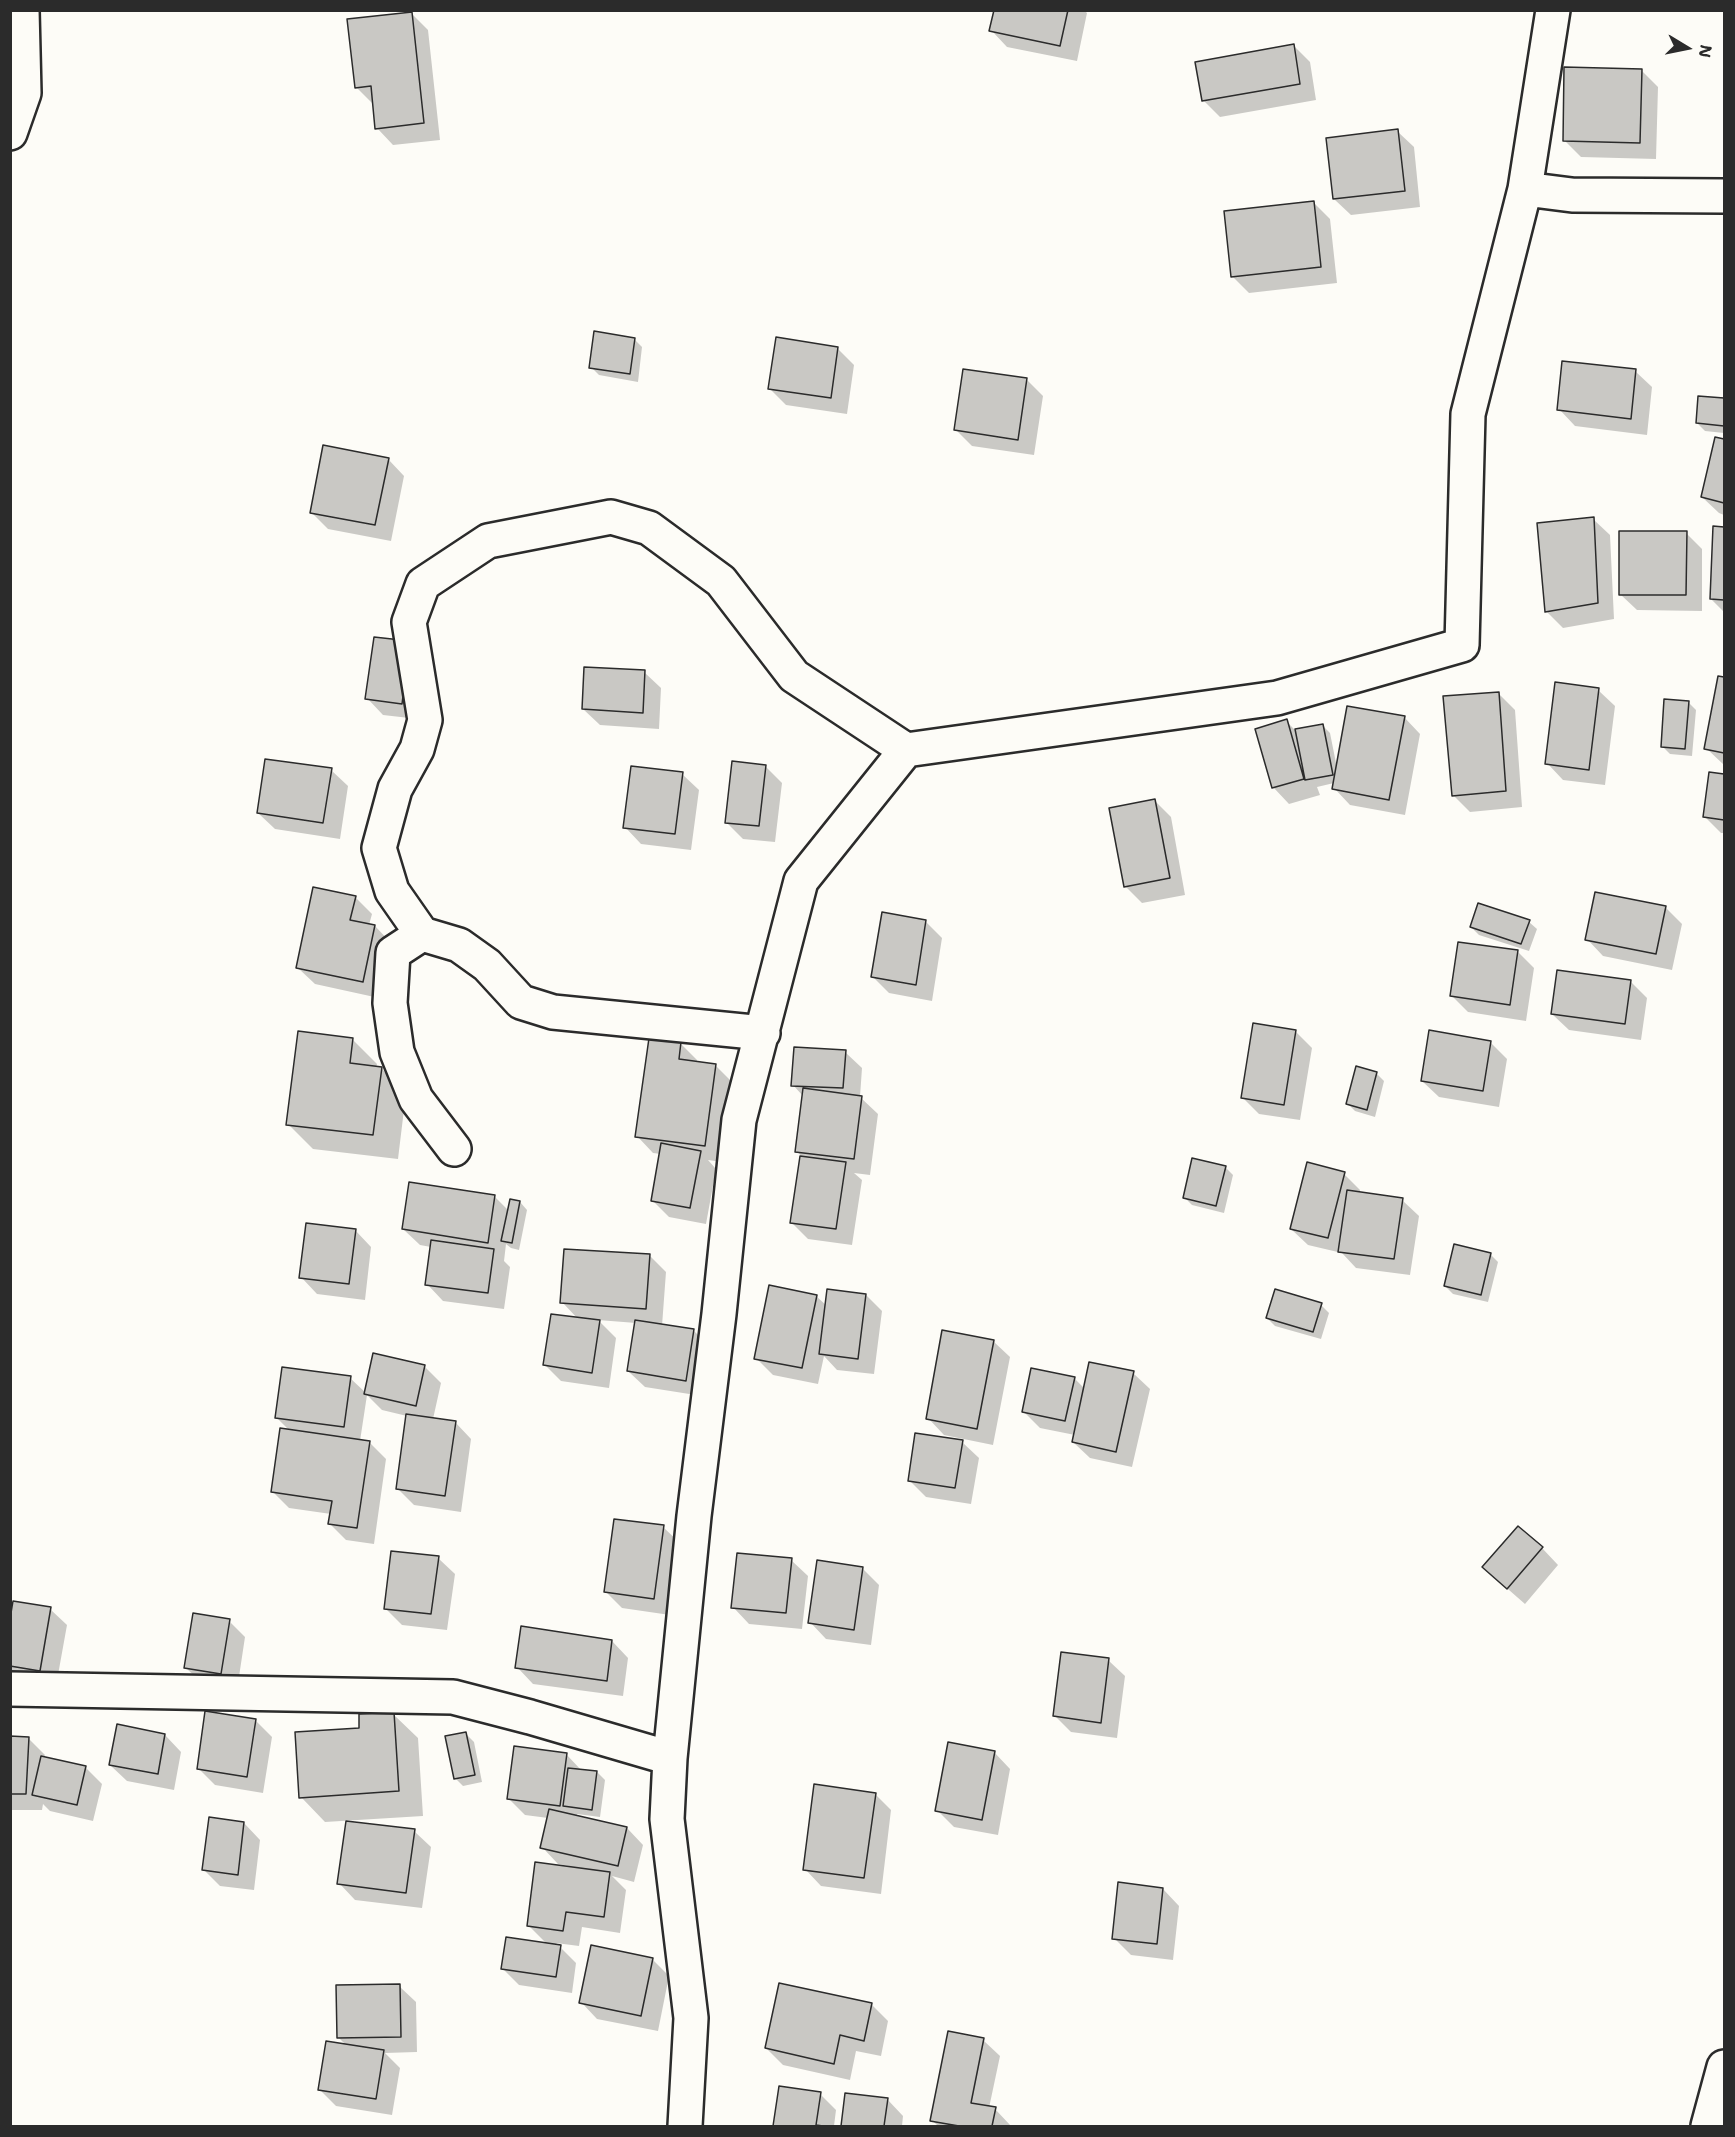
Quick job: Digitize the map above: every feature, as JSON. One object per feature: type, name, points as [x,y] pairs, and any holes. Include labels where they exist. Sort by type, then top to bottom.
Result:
[{"type":"street","points":[[10,133],[24,93],[22,10]]},
{"type":"street","points":[[764,1033],[554,1012],[521,1002],[487,965],[459,945],[422,934],[392,891],[379,848],[395,789],[417,750],[425,720],[409,622],[423,584],[488,541],[611,517],[649,528],[721,580],[794,676],[906,750],[1277,698],[1462,645],[1468,414],[1525,189],[1553,10]]},
{"type":"street","points":[[1525,189],[1572,195],[1725,196]]},
{"type":"street","points":[[686,2127],[691,2018],[667,1819],[669,1758],[739,1120],[764,1033],[801,881],[906,750]]},
{"type":"street","points":[[422,934],[393,953],[390,1003],[397,1052],[416,1099],[454,1149]]},
{"type":"street","points":[[10,1689],[453,1697],[669,1758]]},
{"type":"street","points":[[1708,2127],[1725,2067]]},
{"type":"building","points":[[994,10],[1068,10],[1060,46],[989,31]]},
{"type":"building","points":[[412,12],[424,123],[375,129],[371,86],[355,88],[347,19]]},
{"type":"building","points":[[1294,44],[1300,84],[1202,101],[1195,62]]},
{"type":"building","points":[[1564,67],[1642,69],[1640,143],[1563,141]]},
{"type":"building","points":[[1398,129],[1405,191],[1333,199],[1326,138]]},
{"type":"building","points":[[1314,201],[1321,267],[1231,277],[1224,211]]},
{"type":"building","points":[[594,331],[635,338],[630,374],[589,368]]},
{"type":"building","points":[[776,337],[838,347],[831,398],[768,389]]},
{"type":"building","points":[[1562,361],[1636,369],[1631,419],[1557,410]]},
{"type":"building","points":[[963,369],[1027,378],[1018,440],[954,430]]},
{"type":"building","points":[[1698,396],[1724,398],[1724,426],[1696,423]]},
{"type":"building","points":[[1715,437],[1724,439],[1724,503],[1701,497]]},
{"type":"building","points":[[323,445],[389,458],[375,525],[310,513]]},
{"type":"building","points":[[1594,517],[1598,603],[1545,612],[1537,523]]},
{"type":"building","points":[[1713,526],[1724,527],[1724,600],[1710,599]]},
{"type":"building","points":[[1619,531],[1687,531],[1686,595],[1619,595]]},
{"type":"building","points":[[374,637],[410,641],[402,704],[365,699]]},
{"type":"building","points":[[584,667],[645,670],[643,713],[582,709]]},
{"type":"building","points":[[1718,676],[1724,677],[1724,753],[1704,749]]},
{"type":"building","points":[[1555,682],[1599,688],[1589,770],[1545,764]]},
{"type":"building","points":[[1499,692],[1506,791],[1452,796],[1443,696]]},
{"type":"building","points":[[1664,699],[1689,701],[1685,749],[1661,747]]},
{"type":"building","points":[[1347,706],[1405,716],[1389,800],[1332,789]]},
{"type":"building","points":[[1287,719],[1304,779],[1272,788],[1255,729]]},
{"type":"building","points":[[1323,724],[1333,775],[1305,780],[1295,729]]},
{"type":"building","points":[[265,759],[332,768],[323,823],[257,813]]},
{"type":"building","points":[[732,761],[766,765],[759,826],[725,823]]},
{"type":"building","points":[[631,766],[683,772],[675,834],[623,828]]},
{"type":"building","points":[[1709,772],[1724,774],[1724,820],[1703,817]]},
{"type":"building","points":[[1155,799],[1170,878],[1124,887],[1109,808]]},
{"type":"building","points":[[313,887],[356,896],[350,920],[375,925],[363,982],[296,968]]},
{"type":"building","points":[[1595,892],[1666,906],[1656,954],[1585,940]]},
{"type":"building","points":[[1478,903],[1530,920],[1521,944],[1470,927]]},
{"type":"building","points":[[882,912],[926,920],[916,985],[871,977]]},
{"type":"building","points":[[1458,942],[1518,950],[1510,1005],[1450,996]]},
{"type":"building","points":[[1557,970],[1631,980],[1625,1024],[1551,1014]]},
{"type":"building","points":[[1253,1023],[1296,1030],[1284,1105],[1241,1098]]},
{"type":"building","points":[[1429,1030],[1491,1041],[1483,1091],[1421,1081]]},
{"type":"building","points":[[298,1031],[353,1038],[350,1063],[382,1067],[373,1135],[286,1125]]},
{"type":"building","points":[[649,1038],[681,1042],[679,1059],[716,1064],[705,1146],[635,1137]]},
{"type":"building","points":[[794,1047],[846,1050],[843,1088],[791,1086]]},
{"type":"building","points":[[1356,1066],[1377,1072],[1367,1110],[1346,1104]]},
{"type":"building","points":[[803,1088],[862,1096],[854,1159],[795,1152]]},
{"type":"building","points":[[661,1143],[701,1151],[690,1208],[651,1201]]},
{"type":"building","points":[[800,1156],[846,1162],[836,1229],[790,1223]]},
{"type":"building","points":[[1192,1158],[1226,1166],[1216,1206],[1183,1198]]},
{"type":"building","points":[[1307,1162],[1345,1172],[1328,1238],[1290,1229]]},
{"type":"building","points":[[409,1182],[495,1195],[488,1243],[402,1229]]},
{"type":"building","points":[[1347,1190],[1403,1198],[1394,1259],[1338,1252]]},
{"type":"building","points":[[510,1199],[520,1201],[512,1243],[501,1241]]},
{"type":"building","points":[[306,1223],[356,1229],[349,1284],[299,1278]]},
{"type":"building","points":[[431,1240],[494,1249],[488,1293],[425,1285]]},
{"type":"building","points":[[1454,1244],[1491,1253],[1481,1295],[1444,1286]]},
{"type":"building","points":[[564,1249],[650,1254],[646,1309],[560,1303]]},
{"type":"building","points":[[769,1285],[817,1295],[802,1368],[754,1359]]},
{"type":"building","points":[[827,1289],[866,1294],[858,1359],[819,1354]]},
{"type":"building","points":[[1275,1289],[1322,1303],[1313,1332],[1266,1318]]},
{"type":"building","points":[[551,1314],[600,1320],[592,1373],[543,1365]]},
{"type":"building","points":[[635,1320],[694,1329],[686,1381],[627,1371]]},
{"type":"building","points":[[942,1330],[994,1340],[977,1429],[926,1419]]},
{"type":"building","points":[[373,1353],[425,1365],[416,1406],[364,1394]]},
{"type":"building","points":[[1089,1362],[1134,1371],[1116,1452],[1072,1442]]},
{"type":"building","points":[[282,1367],[351,1376],[344,1427],[275,1418]]},
{"type":"building","points":[[1031,1368],[1075,1377],[1065,1421],[1022,1412]]},
{"type":"building","points":[[406,1414],[456,1421],[445,1496],[396,1489]]},
{"type":"building","points":[[280,1428],[370,1441],[357,1528],[328,1524],[332,1501],[271,1492]]},
{"type":"building","points":[[915,1433],[963,1440],[955,1488],[908,1481]]},
{"type":"building","points":[[614,1519],[664,1525],[654,1599],[604,1592]]},
{"type":"building","points":[[1518,1526],[1543,1547],[1507,1589],[1482,1567]]},
{"type":"building","points":[[391,1551],[439,1556],[431,1614],[384,1609]]},
{"type":"building","points":[[737,1553],[792,1558],[786,1613],[731,1608]]},
{"type":"building","points":[[817,1560],[863,1567],[854,1630],[808,1623]]},
{"type":"building","points":[[13,1601],[51,1607],[40,1671],[10,1666],[10,1619]]},
{"type":"building","points":[[193,1613],[230,1619],[221,1674],[184,1668]]},
{"type":"building","points":[[521,1626],[612,1640],[607,1681],[515,1668]]},
{"type":"building","points":[[1061,1652],[1109,1658],[1101,1723],[1053,1716]]},
{"type":"building","points":[[205,1711],[256,1719],[247,1777],[197,1769]]},
{"type":"building","points":[[394,1712],[399,1791],[299,1798],[295,1732],[359,1728],[359,1714]]},
{"type":"building","points":[[117,1724],[165,1734],[158,1774],[109,1765]]},
{"type":"building","points":[[466,1732],[475,1775],[454,1779],[445,1736]]},
{"type":"building","points":[[10,1736],[29,1737],[26,1794],[10,1794]]},
{"type":"building","points":[[948,1742],[995,1751],[982,1820],[935,1811]]},
{"type":"building","points":[[514,1746],[567,1753],[560,1806],[507,1799]]},
{"type":"building","points":[[41,1756],[86,1766],[77,1805],[32,1795]]},
{"type":"building","points":[[568,1768],[597,1771],[592,1810],[563,1806]]},
{"type":"building","points":[[814,1784],[876,1793],[864,1878],[803,1870]]},
{"type":"building","points":[[549,1809],[627,1827],[618,1866],[540,1848]]},
{"type":"building","points":[[209,1817],[244,1822],[238,1875],[202,1870]]},
{"type":"building","points":[[346,1821],[415,1829],[406,1893],[337,1884]]},
{"type":"building","points":[[535,1862],[610,1872],[604,1917],[566,1912],[563,1931],[527,1926]]},
{"type":"building","points":[[1118,1882],[1163,1888],[1157,1944],[1112,1939]]},
{"type":"building","points":[[506,1937],[561,1945],[556,1977],[501,1969]]},
{"type":"building","points":[[591,1945],[653,1958],[641,2016],[579,2003]]},
{"type":"building","points":[[779,1983],[872,2003],[864,2041],[840,2035],[834,2064],[765,2048]]},
{"type":"building","points":[[400,1984],[401,2037],[337,2038],[336,1985]]},
{"type":"building","points":[[948,2031],[984,2038],[971,2103],[996,2107],[992,2126],[959,2126],[930,2121]]},
{"type":"building","points":[[326,2041],[384,2050],[376,2099],[318,2090]]},
{"type":"building","points":[[779,2086],[821,2092],[816,2125],[823,2126],[773,2126]]},
{"type":"building","points":[[845,2093],[888,2098],[884,2126],[841,2126]]}]
